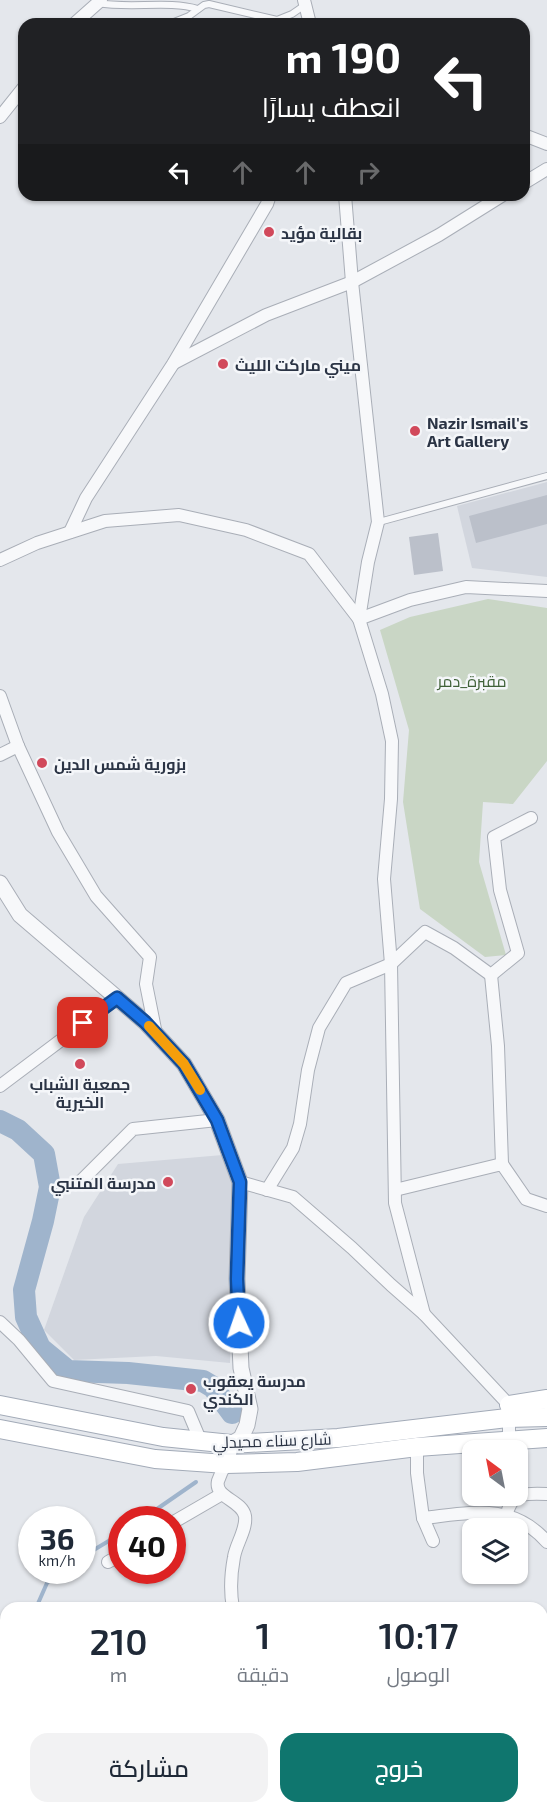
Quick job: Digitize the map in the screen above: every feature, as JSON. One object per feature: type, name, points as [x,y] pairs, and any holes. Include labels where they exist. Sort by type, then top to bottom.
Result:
[{"type":"main road","points":[[508,1412],[547,1399]]},
{"type":"main road","name":"شارع سناء محيدلي","points":[[0,1405],[163,1437],[231,1444],[338,1438],[508,1412],[547,1417]]},
{"type":"main road","points":[[0,1429],[155,1460],[226,1464],[297,1462],[417,1447],[462,1444]]},
{"type":"main road","points":[[521,1440],[547,1438]]},
{"type":"street","points":[[81,18],[99,1]]},
{"type":"street","points":[[304,2],[308,18]]},
{"type":"street","points":[[0,117],[18,94]]},
{"type":"street","points":[[530,137],[547,144]]},
{"type":"street","points":[[530,179],[547,169]]},
{"type":"street","points":[[70,532],[86,498],[173,364],[268,201]]},
{"type":"street","points":[[345,201],[378,522],[368,562],[359,619]]},
{"type":"street","points":[[173,364],[266,315],[352,282],[438,235],[492,201]]},
{"type":"street","points":[[0,560],[37,543],[105,521],[178,515],[246,530],[309,554],[359,619],[382,694],[392,741],[391,799],[384,879],[391,964],[394,1190],[395,1203],[424,1314]]},
{"type":"street","points":[[359,619],[410,600],[466,587],[547,591]]},
{"type":"street","points":[[0,696],[18,746],[58,832],[96,896],[150,957],[146,984],[156,1034]]},
{"type":"street","points":[[0,755],[18,746]]},
{"type":"street","points":[[491,975],[518,953],[500,890],[494,837],[531,818]]},
{"type":"street","points":[[0,883],[20,915],[145,1022],[184,1064],[217,1120],[240,1182],[237,1279],[241,1368],[250,1409],[242,1438],[231,1444],[218,1483],[222,1494],[241,1508],[245,1517],[234,1556],[232,1602]]},
{"type":"street","points":[[267,1190],[293,1148],[300,1124],[308,1070],[319,1028],[346,983],[391,964],[425,932],[454,948],[491,975],[498,1046],[502,1164],[526,1199],[547,1206]]},
{"type":"street","points":[[0,1086],[117,998]]},
{"type":"street","points":[[80,1182],[133,1129],[217,1120]]},
{"type":"street","points":[[394,1190],[502,1164]]},
{"type":"street","points":[[240,1182],[293,1197],[424,1314],[508,1412],[508,1440]]},
{"type":"street","points":[[0,1322],[19,1340],[53,1381],[188,1411],[201,1442]]},
{"type":"street","points":[[417,1447],[417,1473],[423,1518],[433,1541]]},
{"type":"street","points":[[507,1515],[513,1499],[531,1493],[547,1494]]},
{"type":"street","points":[[186,1515],[222,1494]]},
{"type":"street","points":[[423,1518],[507,1515],[538,1532],[547,1542]]},
{"type":"lane","points":[[99,1],[114,6],[187,3],[198,9]]},
{"type":"lane","points":[[282,18],[292,14],[304,2]]},
{"type":"lane","points":[[184,18],[209,4],[268,18]]},
{"type":"lane","points":[[378,522],[547,476]]},
{"type":"shaded area","points":[[547,482],[547,577],[472,568],[457,506]]},
{"type":"shaded area","points":[[234,1154],[230,1363],[156,1356],[74,1360],[44,1330],[84,1217],[118,1164]]},
{"type":"green space","name":"مقبرة_دمر","points":[[488,599],[547,608],[547,761],[513,804],[483,802],[479,862],[506,955],[485,957],[420,909],[403,802],[409,730],[380,630],[410,617]]},
{"type":"building","points":[[547,495],[547,524],[476,543],[469,516]]},
{"type":"building","points":[[438,533],[443,571],[414,575],[409,537]]},
{"type":"waterway","points":[[0,1121],[18,1130],[44,1154],[50,1187],[24,1290],[26,1317],[40,1348],[68,1371],[128,1373],[203,1381],[213,1387],[232,1413]]},
{"type":"waterway","points":[[161,1506],[196,1482]]},
{"type":"waterway","points":[[96,1549],[108,1541]]},
{"type":"waterway","points":[[39,1602],[47,1584]]},
{"type":"slow traffic","points":[[149,1026],[184,1064],[200,1090]]},
{"type":"place","name":"بقالية مؤيد","points":[[269,232]]},
{"type":"place","name":"ميني ماركت الليث","points":[[223,364]]},
{"type":"place","name":"Nazir Ismail's Art Gallery","points":[[415,431]]},
{"type":"place","name":"بزورية شمس الدين","points":[[42,763]]},
{"type":"place","name":"جمعية الشباب الخيرية","points":[[80,1064]]},
{"type":"place","name":"مدرسة المتنبي","points":[[168,1182]]},
{"type":"place","name":"مدرسة يعقوب الكندي","points":[[191,1389]]},
{"type":"route","points":[[83,1023],[117,998],[145,1022],[184,1064],[217,1120],[240,1182],[237,1279],[239,1323]]}]
